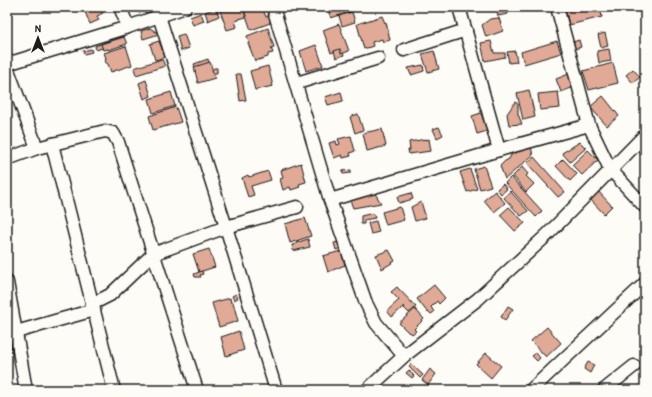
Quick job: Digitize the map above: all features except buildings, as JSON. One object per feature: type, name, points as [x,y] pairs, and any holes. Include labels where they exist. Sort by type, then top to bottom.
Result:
[{"type":"street","points":[[120,7],[128,27]]},
{"type":"street","points":[[37,148],[8,62],[128,27],[185,7]]},
{"type":"street","points":[[273,7],[297,83],[330,200],[370,314],[404,356]]},
{"type":"street","points":[[459,7],[499,150]]},
{"type":"street","points":[[557,7],[589,126],[610,170],[645,207]]},
{"type":"street","points":[[159,16],[276,390]]},
{"type":"street","points":[[404,50],[466,30]]},
{"type":"street","points":[[297,83],[378,58]]},
{"type":"street","points":[[330,200],[499,150],[589,126]]},
{"type":"street","points":[[7,159],[52,144],[105,131],[113,133],[118,142],[197,390]]},
{"type":"street","points":[[367,390],[404,356],[478,299],[546,235],[645,135]]},
{"type":"street","points":[[52,144],[114,390]]},
{"type":"street","points":[[16,332],[93,307],[110,295],[153,254],[226,227],[297,207]]},
{"type":"street","points":[[7,282],[26,390]]},
{"type":"street","points":[[531,390],[639,290],[645,282]]},
{"type":"street","points":[[604,390],[634,366]]}]
